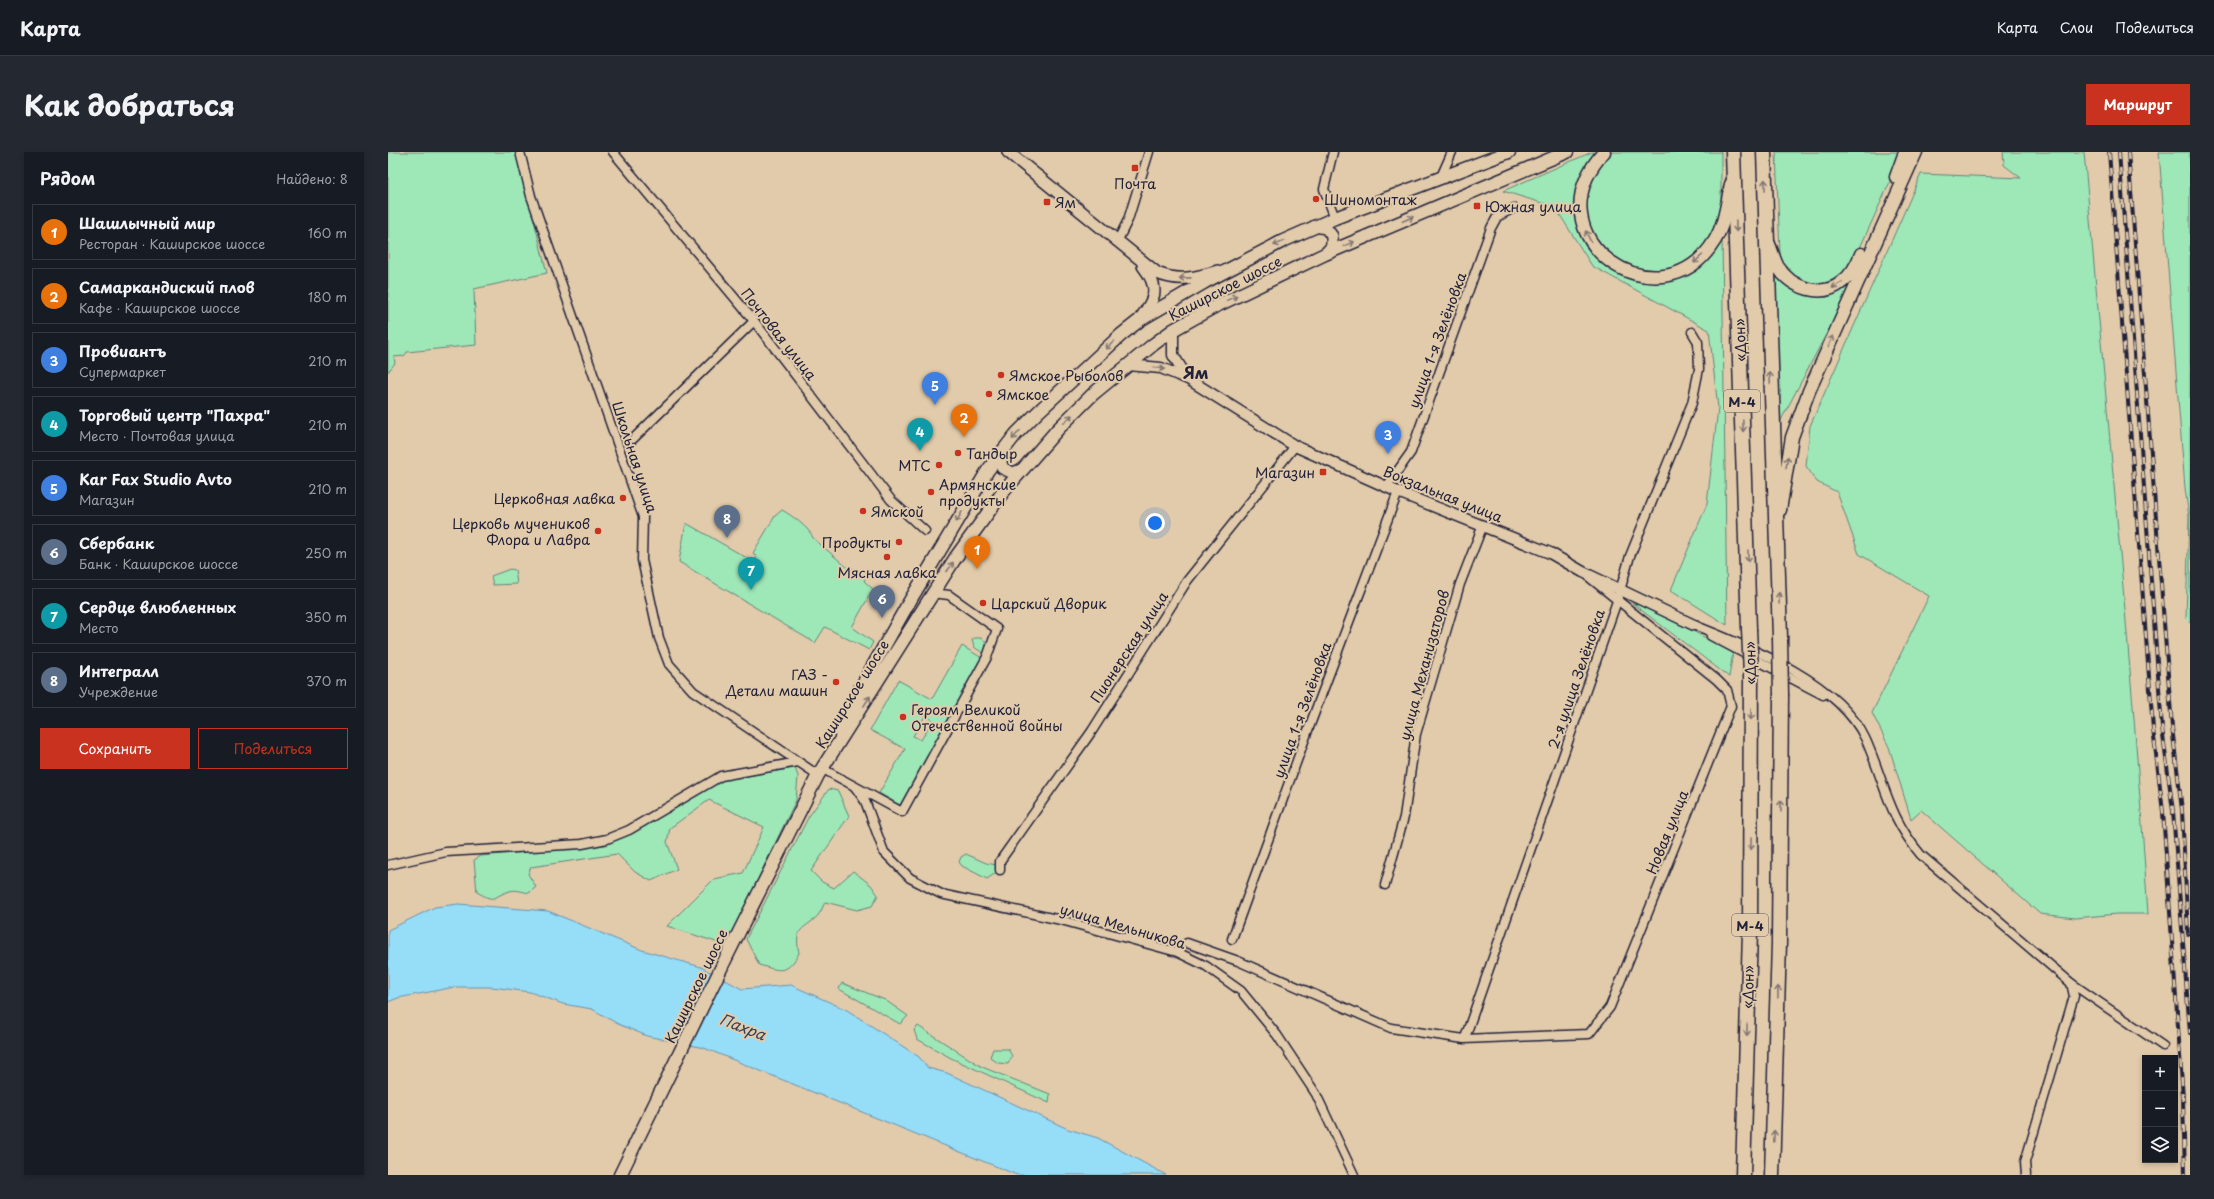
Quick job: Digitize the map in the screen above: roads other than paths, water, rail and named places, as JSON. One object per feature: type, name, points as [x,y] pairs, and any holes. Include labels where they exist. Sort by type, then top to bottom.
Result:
[{"type":"highway","name":"«Дон»","points":[[1733,152],[1751,675],[1750,886],[1743,1175]]},
{"type":"highway","name":"«Дон»","points":[[1764,152],[1778,529],[1781,696],[1779,943],[1772,1175]]},
{"type":"main road","points":[[1008,152],[1157,273],[1175,278],[1198,278],[1235,265]]},
{"type":"main road","points":[[1453,174],[1486,152]]},
{"type":"main road","name":"Каширское шоссе","points":[[620,1175],[729,952],[821,772],[855,698],[975,489],[1004,450],[1066,384],[1140,320],[1235,265],[1314,226],[1509,152]]},
{"type":"main road","name":"Каширское шоссе","points":[[821,772],[932,593],[999,498],[1058,429],[1093,394],[1173,330],[1212,308],[1325,254],[1568,152]]},
{"type":"main road","points":[[1604,152],[1590,171],[1581,193],[1580,203],[1582,221],[1591,242],[1607,259],[1623,270],[1642,276],[1660,276],[1680,270],[1697,260],[1709,247],[1719,233],[1734,173]]},
{"type":"main road","points":[[1766,238],[1779,267],[1797,285],[1809,290],[1822,291],[1833,288],[1842,283],[1856,266],[1898,174],[1905,152]]},
{"type":"main road","points":[[1778,529],[1787,459],[1798,418],[1916,152]]},
{"type":"main road","points":[[1314,226],[1326,228],[1332,236],[1332,246],[1325,254]]},
{"type":"main road","points":[[1132,254],[1150,275],[1154,288],[1154,298],[1140,320]]},
{"type":"main road","points":[[1004,450],[1001,461],[1002,468],[1013,473],[1023,469]]},
{"type":"street","name":"Школьная улица","points":[[520,152],[531,196],[644,517],[642,560],[659,638],[669,664],[692,691],[798,762],[855,787],[902,812],[987,657],[997,629],[949,595],[932,593]]},
{"type":"street","name":"Почтовая улица","points":[[613,152],[754,321],[891,500],[925,531]]},
{"type":"street","points":[[1117,242],[1128,220],[1149,152]]},
{"type":"street","points":[[1333,152],[1324,189],[1335,218]]},
{"type":"street","points":[[1440,179],[1452,152]]},
{"type":"street","name":"улица 1-я Зелёновка","points":[[1387,486],[1411,452],[1490,228],[1498,217],[1514,208]]},
{"type":"street","points":[[633,439],[754,321]]},
{"type":"street","name":"Вокзальная улица","points":[[1173,330],[1173,355],[1188,379]]},
{"type":"street","name":"2-я улица Зелёновка","points":[[1465,1037],[1617,600],[1630,556],[1692,403],[1699,369],[1698,342],[1692,332]]},
{"type":"street","name":"Вокзальная улица","points":[[1128,365],[1161,368],[1188,379],[1295,446],[1398,492],[1550,552],[1583,572],[1694,625]]},
{"type":"street","name":"Пионерская улица","points":[[1000,870],[1000,861],[1092,731],[1187,581],[1295,446]]},
{"type":"street","name":"улица 1-я Зелёновка","points":[[1232,939],[1307,733],[1398,492]]},
{"type":"street","name":"улица Механизаторов","points":[[1385,885],[1404,817],[1416,734],[1460,584],[1483,525]]},
{"type":"street","name":"Новая улица","points":[[1465,1037],[1590,1034],[1607,1012],[1731,706],[1727,690],[1717,680],[1583,572]]},
{"type":"street","points":[[1694,625],[1729,639],[1805,677],[1823,689],[1847,712],[1864,736],[1886,799],[1894,817],[1910,843],[1921,855],[2071,984],[2163,1046]]},
{"type":"street","points":[[388,865],[446,852],[582,844],[607,839],[629,830],[721,776],[798,762]]},
{"type":"street","name":"улица Мельникова","points":[[855,787],[865,802],[884,852],[910,878],[946,896],[1061,920],[1178,952],[1206,966],[1241,991],[1277,1035],[1316,1094],[1354,1175]]},
{"type":"street","points":[[1187,943],[1238,961],[1391,1028],[1465,1037]]},
{"type":"street","points":[[2026,1175],[2025,1162],[2074,996],[2071,984]]},
{"type":"water","name":"Пахра","points":[[458,904],[548,911],[642,950],[701,967],[742,989],[791,985],[847,1010],[919,1057],[928,1068],[947,1073],[1068,1129],[1098,1138],[1166,1175],[1017,1175],[704,1048],[647,1036],[618,1024],[592,1009],[563,1004],[530,992],[492,987],[455,987],[398,998],[388,1002],[388,930],[435,907]]},
{"type":"railway","points":[[2109,152],[2153,729],[2163,812],[2183,1098],[2185,1175]]},
{"type":"railway","points":[[2119,152],[2162,728],[2173,811],[2190,1033]]},
{"type":"railway","points":[[2128,152],[2172,727],[2182,810],[2188,934]]},
{"type":"place","name":"Почта","points":[[1135,168]]},
{"type":"place","name":"Шиномонтаж","points":[[1316,199]]},
{"type":"place","name":"Ям","points":[[1047,202]]},
{"type":"place","name":"Южная улица","points":[[1477,206]]},
{"type":"place","name":"Ямское Рыболов","points":[[1001,375]]},
{"type":"place","name":"Ямское","points":[[989,394]]},
{"type":"place","name":"Kar Fax Studio Avto","points":[[935,405]]},
{"type":"place","name":"Самаркандиский плов","points":[[964,437]]},
{"type":"place","name":"Торговый центр \"Пахра\"","points":[[920,451]]},
{"type":"place","name":"Тандыр","points":[[958,453]]},
{"type":"place","name":"Провиантъ","points":[[1388,454]]},
{"type":"place","name":"МТС","points":[[939,465]]},
{"type":"place","name":"Магазин","points":[[1323,472]]},
{"type":"place","name":"Армянские продукты","points":[[931,492]]},
{"type":"place","name":"Церковная лавка","points":[[623,498]]},
{"type":"place","name":"Ямской","points":[[863,511]]},
{"type":"place","name":"Церковь мучеников Флора и Лавра","points":[[598,531]]},
{"type":"place","name":"Интегралл","points":[[727,538]]},
{"type":"place","name":"Продукты","points":[[899,542]]},
{"type":"place","name":"Мясная лавка","points":[[887,557]]},
{"type":"place","name":"Шашлычный мир","points":[[977,569]]},
{"type":"place","name":"Сердце влюбленных","points":[[751,590]]},
{"type":"place","name":"Царский Дворик","points":[[983,603]]},
{"type":"place","name":"Сбербанк","points":[[882,618]]},
{"type":"place","name":"ГАЗ - Детали машин","points":[[836,682]]},
{"type":"place","name":"Героям Великой Отечественной войны","points":[[903,717]]},
{"type":"district","name":"Ям","points":[[1196,372]]}]
